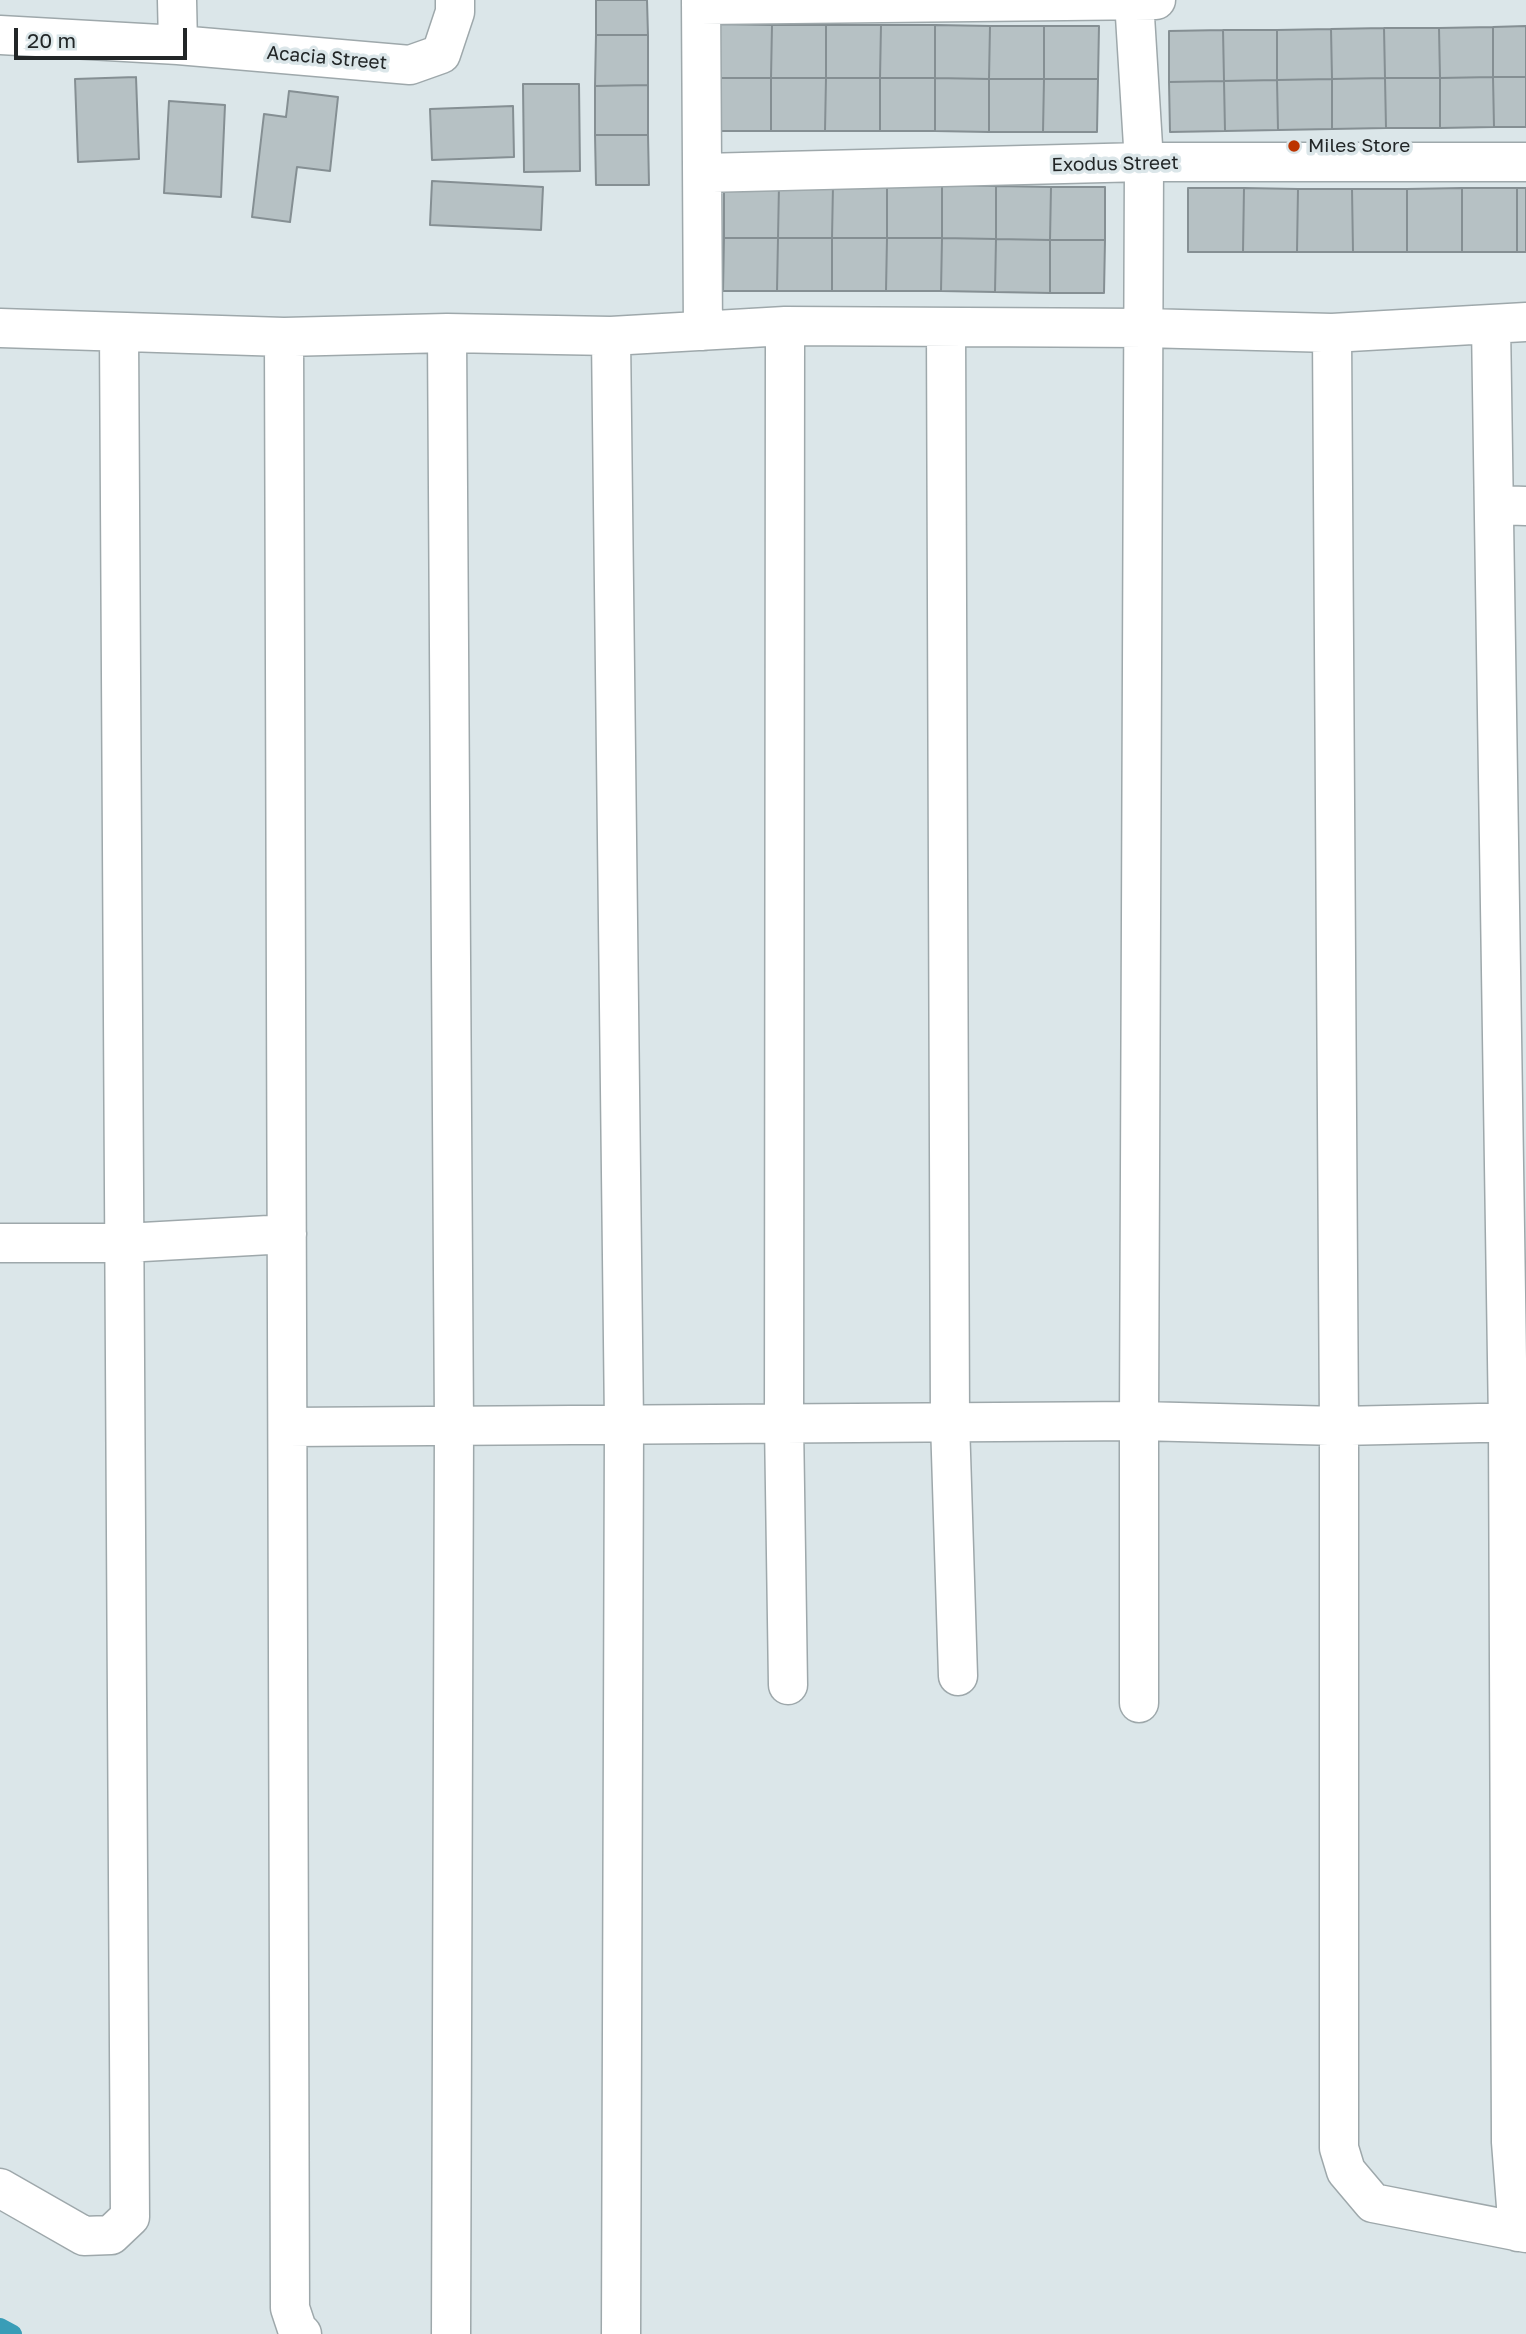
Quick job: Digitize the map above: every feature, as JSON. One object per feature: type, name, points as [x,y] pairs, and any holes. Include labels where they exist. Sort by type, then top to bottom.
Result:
[{"type":"street","points":[[177,0],[178,45]]},
{"type":"street","points":[[1134,0],[1144,162],[1139,1703]]},
{"type":"street","points":[[704,331],[701,2],[1156,0]]},
{"type":"street","name":"Acacia Street","points":[[0,35],[178,45],[410,65],[441,54],[455,6]]},
{"type":"street","name":"Exodus Street","points":[[703,173],[1144,162],[1526,162]]},
{"type":"street","points":[[0,328],[284,337],[447,333],[611,336],[785,326],[1144,328],[1332,333],[1509,323],[1519,2142],[1522,2232],[1373,2203],[1346,2171],[1339,2148],[1339,1426],[1332,333]]},
{"type":"street","points":[[785,326],[784,1423],[788,1685]]},
{"type":"street","points":[[946,327],[950,1422],[958,1676]]},
{"type":"street","points":[[0,2188],[84,2236],[111,2235],[130,2217],[119,332]]},
{"type":"street","points":[[447,333],[454,1426],[451,2334]]},
{"type":"street","points":[[611,336],[624,1424],[621,2334]]},
{"type":"street","points":[[284,337],[290,2308],[297,2329],[302,2334]]},
{"type":"street","points":[[0,1243],[125,1242],[287,1234]]},
{"type":"street","points":[[288,1427],[1139,1421],[1339,1426],[1517,1422]]},
{"type":"building","points":[[596,0],[647,0],[648,35],[596,35]]},
{"type":"building","points":[[718,24],[772,25],[771,78],[717,78]]},
{"type":"building","points":[[772,25],[826,25],[826,78],[771,78]]},
{"type":"building","points":[[826,25],[881,25],[880,78],[826,78]]},
{"type":"building","points":[[881,25],[935,25],[935,78],[880,78]]},
{"type":"building","points":[[935,25],[990,26],[989,79],[935,78]]},
{"type":"building","points":[[990,26],[1044,26],[1044,79],[989,79]]},
{"type":"building","points":[[1044,26],[1099,26],[1098,79],[1044,79]]},
{"type":"building","points":[[1526,26],[1526,77],[1493,77],[1493,27]]},
{"type":"building","points":[[1493,27],[1493,77],[1440,78],[1439,28]]},
{"type":"building","points":[[1384,28],[1439,28],[1440,78],[1385,78]]},
{"type":"building","points":[[1384,28],[1385,78],[1332,79],[1331,29]]},
{"type":"building","points":[[1331,29],[1332,79],[1277,80],[1277,30]]},
{"type":"building","points":[[1223,30],[1277,30],[1277,80],[1224,81]]},
{"type":"building","points":[[1223,30],[1224,81],[1169,82],[1169,31]]},
{"type":"building","points":[[596,35],[648,35],[648,85],[595,86]]},
{"type":"building","points":[[136,77],[139,159],[78,162],[75,79]]},
{"type":"building","points":[[1493,77],[1494,127],[1440,128],[1440,78]]},
{"type":"building","points":[[1493,77],[1526,77],[1526,127],[1494,127]]},
{"type":"building","points":[[717,78],[771,78],[771,131],[716,131]]},
{"type":"building","points":[[771,78],[826,78],[825,131],[771,131]]},
{"type":"building","points":[[826,78],[880,78],[880,131],[825,131]]},
{"type":"building","points":[[880,78],[935,78],[935,131],[880,131]]},
{"type":"building","points":[[935,78],[989,79],[989,132],[935,131]]},
{"type":"building","points":[[1385,78],[1440,78],[1440,128],[1386,128]]},
{"type":"building","points":[[1385,78],[1386,128],[1332,129],[1332,79]]},
{"type":"building","points":[[989,79],[1044,79],[1043,132],[989,132]]},
{"type":"building","points":[[1044,79],[1098,79],[1097,132],[1043,132]]},
{"type":"building","points":[[1332,79],[1332,129],[1278,130],[1277,80]]},
{"type":"building","points":[[1277,80],[1278,130],[1225,131],[1224,81]]},
{"type":"building","points":[[1224,81],[1225,131],[1170,132],[1169,82]]},
{"type":"building","points":[[523,84],[579,84],[580,171],[524,172]]},
{"type":"building","points":[[648,85],[648,135],[595,135],[595,86]]},
{"type":"building","points":[[289,91],[338,97],[330,171],[297,167],[290,222],[252,217],[264,114],[286,117]]},
{"type":"building","points":[[169,101],[225,105],[221,197],[164,193]]},
{"type":"building","points":[[513,106],[514,157],[432,160],[430,109]]},
{"type":"building","points":[[595,135],[648,135],[649,185],[596,185]]},
{"type":"building","points":[[432,181],[543,187],[541,230],[430,225]]},
{"type":"building","points":[[724,185],[779,185],[778,238],[724,238]]},
{"type":"building","points":[[779,185],[833,185],[832,238],[778,238]]},
{"type":"building","points":[[833,185],[887,185],[887,238],[832,238]]},
{"type":"building","points":[[887,185],[942,185],[942,238],[887,238]]},
{"type":"building","points":[[942,185],[996,186],[996,239],[942,238]]},
{"type":"building","points":[[996,186],[1051,187],[1050,240],[996,239]]},
{"type":"building","points":[[1051,187],[1105,187],[1105,240],[1050,240]]},
{"type":"building","points":[[1188,188],[1244,188],[1243,252],[1188,252]]},
{"type":"building","points":[[1244,188],[1298,189],[1297,252],[1243,252]]},
{"type":"building","points":[[1462,188],[1517,188],[1517,252],[1462,252]]},
{"type":"building","points":[[1462,188],[1462,252],[1407,252],[1407,189]]},
{"type":"building","points":[[1517,188],[1526,188],[1526,252],[1517,252]]},
{"type":"building","points":[[1298,189],[1352,189],[1353,252],[1297,252]]},
{"type":"building","points":[[1352,189],[1407,189],[1407,252],[1353,252]]},
{"type":"building","points":[[724,238],[778,238],[777,291],[723,291]]},
{"type":"building","points":[[778,238],[832,238],[832,291],[777,291]]},
{"type":"building","points":[[832,238],[887,238],[886,291],[832,291]]},
{"type":"building","points":[[887,238],[942,238],[941,291],[886,291]]},
{"type":"building","points":[[942,238],[996,239],[995,292],[941,291]]},
{"type":"building","points":[[996,239],[1050,240],[1050,293],[995,292]]},
{"type":"building","points":[[1050,240],[1105,240],[1104,293],[1050,293]]},
{"type":"waterway","points":[[0,2327],[13,2334]]},
{"type":"place","name":"Miles Store","points":[[1294,146]]}]
